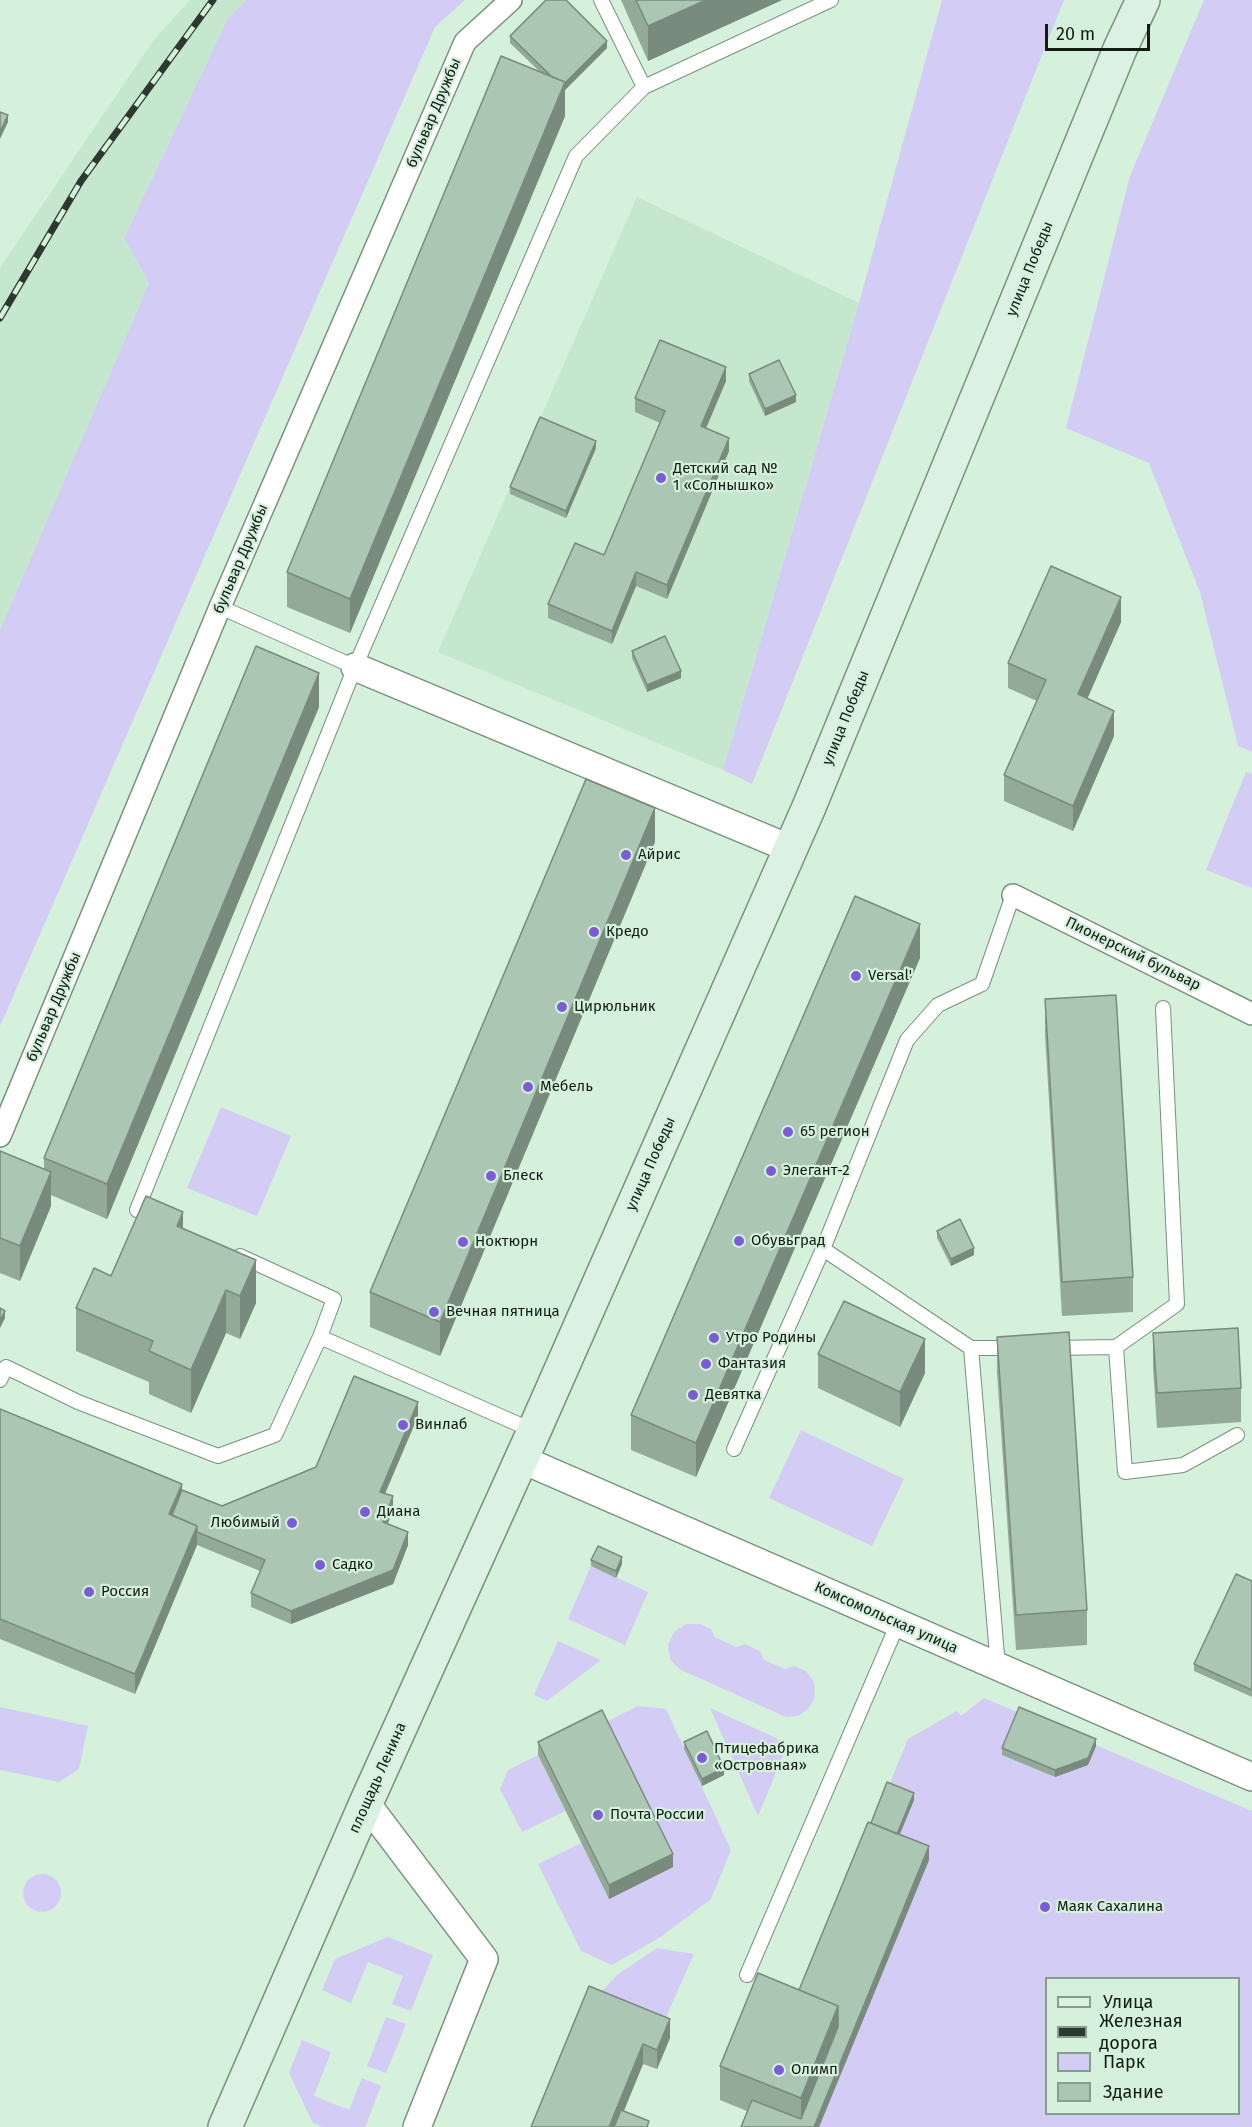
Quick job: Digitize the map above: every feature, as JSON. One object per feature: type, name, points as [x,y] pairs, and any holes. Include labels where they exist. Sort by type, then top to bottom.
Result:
[{"type":"main road","name":"улица Победы","points":[[527,1445],[791,849],[1120,49],[1143,0]]},
{"type":"main road","name":"площадь Ленина","points":[[225,2127],[366,1803],[527,1445]]},
{"type":"street","name":"бульвар Дружбы","points":[[0,1136],[220,607],[465,42],[511,0]]},
{"type":"street","points":[[355,667],[791,849]]},
{"type":"street","name":"Пионерский бульвар","points":[[1013,895],[1252,1014]]},
{"type":"street","name":"Комсомольская улица","points":[[527,1445],[898,1623],[1252,1777]]},
{"type":"street","points":[[366,1803],[484,1959],[417,2127]]},
{"type":"lane","points":[[601,0],[644,87]]},
{"type":"lane","points":[[168,1224],[137,1210],[355,667],[576,156],[644,87],[831,0]]},
{"type":"lane","points":[[220,607],[355,667]]},
{"type":"lane","points":[[734,1449],[823,1249],[907,1040],[938,1005],[982,984],[1013,895]]},
{"type":"lane","points":[[823,1249],[971,1348],[1116,1347],[1177,1304],[1163,1008]]},
{"type":"lane","points":[[0,1380],[6,1368],[78,1402],[218,1456],[275,1434],[320,1337],[334,1299],[230,1252]]},
{"type":"lane","points":[[320,1337],[527,1445]]},
{"type":"lane","points":[[1116,1347],[1125,1472],[1183,1465],[1237,1435]]},
{"type":"lane","points":[[971,1348],[998,1667]]},
{"type":"lane","points":[[747,1976],[898,1623]]},
{"type":"shaded area","points":[[190,0],[246,0],[228,18],[124,238],[149,283],[0,630],[0,268],[153,41]]},
{"type":"shaded area","name":"Детский сад № 1 «Солнышко»","points":[[637,197],[859,303],[723,770],[438,652]]},
{"type":"green space","points":[[246,0],[465,0],[435,27],[0,1026],[0,630],[149,283],[124,238],[228,18]]},
{"type":"green space","points":[[942,0],[1064,0],[752,784],[723,770],[859,303]]},
{"type":"green space","points":[[1204,0],[1252,0],[1252,752],[1238,746],[1200,592],[1149,463],[1066,428],[1130,176]]},
{"type":"green space","points":[[1246,772],[1252,774],[1252,888],[1206,870]]},
{"type":"green space","points":[[221,1107],[291,1136],[257,1216],[187,1188]]},
{"type":"green space","points":[[801,1430],[904,1479],[872,1546],[769,1498]]},
{"type":"green space","points":[[591,1566],[648,1592],[625,1645],[568,1619]]},
{"type":"green space","points":[[686,1624],[700,1624],[711,1629],[715,1637],[736,1647],[745,1644],[760,1651],[764,1660],[785,1669],[794,1666],[806,1671],[814,1682],[815,1696],[809,1708],[798,1716],[786,1717],[679,1669],[670,1659],[668,1645],[674,1632]]},
{"type":"green space","points":[[558,1641],[601,1660],[547,1701],[534,1695]]},
{"type":"green space","name":"Маяк Сахалина","points":[[984,1698],[1252,1811],[1252,2127],[747,2127],[752,2113],[720,2100],[758,2008],[792,2022],[908,1739],[957,1711],[961,1716]]},
{"type":"green space","points":[[638,1706],[666,1709],[731,1850],[711,1899],[662,1936],[612,1965],[581,1951],[538,1864],[581,1843],[602,1724]]},
{"type":"green space","points":[[0,1707],[88,1726],[79,1769],[59,1782],[0,1770]]},
{"type":"green space","points":[[710,1708],[776,1738],[784,1744],[784,1753],[758,1816]]},
{"type":"green space","points":[[538,1755],[565,1811],[522,1832],[500,1789],[508,1770]]},
{"type":"green space","points":[[42,1874],[56,1879],[61,1893],[56,1907],[42,1912],[28,1907],[23,1893],[28,1879]]},
{"type":"green space","points":[[388,1937],[433,1955],[411,2011],[392,2004],[403,1976],[368,1962],[351,2003],[322,1990],[335,1959]]},
{"type":"green space","points":[[657,1948],[694,1954],[659,2033],[589,2005],[617,1975]]},
{"type":"green space","points":[[386,2017],[406,2024],[386,2073],[367,2066]]},
{"type":"green space","points":[[302,2040],[331,2052],[314,2096],[349,2110],[362,2078],[381,2086],[365,2127],[323,2127],[313,2123],[289,2073]]},
{"type":"building","points":[[546,0],[566,0],[607,41],[564,84],[565,82],[552,77],[510,36]]},
{"type":"building","points":[[636,0],[706,0],[648,26]]},
{"type":"building","points":[[501,56],[565,82],[350,599],[287,572]]},
{"type":"building","points":[[0,112],[8,115],[0,132]]},
{"type":"building","points":[[660,340],[726,367],[701,426],[729,438],[667,585],[636,572],[612,631],[548,604],[575,543],[604,555],[665,411],[635,398]]},
{"type":"building","points":[[779,360],[796,395],[765,409],[749,374]]},
{"type":"building","points":[[540,417],[596,441],[566,511],[510,487]]},
{"type":"building","points":[[1051,566],[1121,597],[1078,694],[1114,711],[1073,806],[1004,775],[1046,680],[1008,663]]},
{"type":"building","points":[[665,636],[681,671],[647,685],[632,651]]},
{"type":"building","points":[[256,646],[319,673],[107,1184],[44,1158]]},
{"type":"building","points":[[586,779],[655,808],[440,1322],[370,1292]]},
{"type":"building","points":[[855,896],[920,924],[696,1443],[631,1415]]},
{"type":"building","points":[[1116,995],[1133,1277],[1062,1282],[1045,999]]},
{"type":"building","points":[[0,1151],[51,1172],[20,1246],[0,1238]]},
{"type":"building","points":[[146,1196],[183,1212],[177,1226],[256,1260],[240,1296],[226,1290],[191,1370],[149,1351],[153,1341],[76,1308],[94,1268],[111,1276]]},
{"type":"building","points":[[960,1219],[974,1248],[951,1259],[937,1231]]},
{"type":"building","points":[[844,1301],[925,1339],[900,1392],[818,1354]]},
{"type":"building","points":[[0,1308],[5,1311],[0,1321]]},
{"type":"building","points":[[1238,1328],[1241,1388],[1157,1393],[1153,1333]]},
{"type":"building","points":[[1069,1332],[1087,1610],[1016,1615],[997,1337]]},
{"type":"building","points":[[354,1376],[418,1402],[380,1492],[393,1496],[383,1522],[408,1532],[393,1570],[291,1611],[251,1593],[265,1560],[197,1532],[197,1526],[172,1515],[182,1490],[222,1506],[316,1467]]},
{"type":"building","name":"Россия","points":[[0,1409],[182,1484],[169,1514],[197,1526],[135,1674],[0,1619]]},
{"type":"building","points":[[598,1546],[622,1557],[616,1571],[591,1560]]},
{"type":"building","points":[[1236,1574],[1252,1581],[1252,1690],[1194,1664]]},
{"type":"building","points":[[1019,1707],[1096,1739],[1088,1758],[1055,1770],[1002,1748]]},
{"type":"building","points":[[602,1710],[673,1854],[609,1885],[538,1742]]},
{"type":"building","name":"Птицефабрика «Островная»","points":[[707,1731],[724,1768],[702,1779],[684,1742]]},
{"type":"building","points":[[887,1782],[914,1793],[897,1834],[871,1823]]},
{"type":"building","points":[[868,1822],[929,1846],[814,2127],[741,2127],[752,2100],[801,2119],[838,2027],[838,2006],[799,1990]]},
{"type":"building","points":[[758,1973],[838,2006],[801,2098],[720,2066]]},
{"type":"building","points":[[589,1986],[670,2019],[657,2050],[643,2044],[609,2127],[531,2127]]},
{"type":"building","points":[[621,2110],[649,2121],[647,2127],[614,2127]]},
{"type":"railway","points":[[0,318],[81,181],[213,0]]},
{"type":"place","name":"Детский сад № 1 «Солнышко»","points":[[661,478]]},
{"type":"place","name":"Айрис","points":[[626,855]]},
{"type":"place","name":"Кредо","points":[[594,932]]},
{"type":"place","name":"Versal'","points":[[856,976]]},
{"type":"place","name":"Цирюльник","points":[[562,1007]]},
{"type":"place","name":"Мебель","points":[[528,1087]]},
{"type":"place","name":"65 регион","points":[[788,1132]]},
{"type":"place","name":"Элегант-2","points":[[771,1171]]},
{"type":"place","name":"Блеск","points":[[491,1176]]},
{"type":"place","name":"Обувьград","points":[[739,1241]]},
{"type":"place","name":"Ноктюрн","points":[[463,1242]]},
{"type":"place","name":"Вечная пятница","points":[[434,1312]]},
{"type":"place","name":"Утро Родины","points":[[714,1338]]},
{"type":"place","name":"Фантазия","points":[[706,1364]]},
{"type":"place","name":"Девятка","points":[[693,1395]]},
{"type":"place","name":"Винлаб","points":[[403,1425]]},
{"type":"place","name":"Диана","points":[[365,1512]]},
{"type":"place","name":"Любимый","points":[[292,1523]]},
{"type":"place","name":"Садко","points":[[320,1565]]},
{"type":"place","name":"Россия","points":[[89,1592]]},
{"type":"place","name":"Птицефабрика «Островная»","points":[[702,1758]]},
{"type":"place","name":"Почта России","points":[[598,1815]]},
{"type":"place","name":"Маяк Сахалина","points":[[1045,1907]]},
{"type":"place","name":"Олимп","points":[[779,2070]]}]
